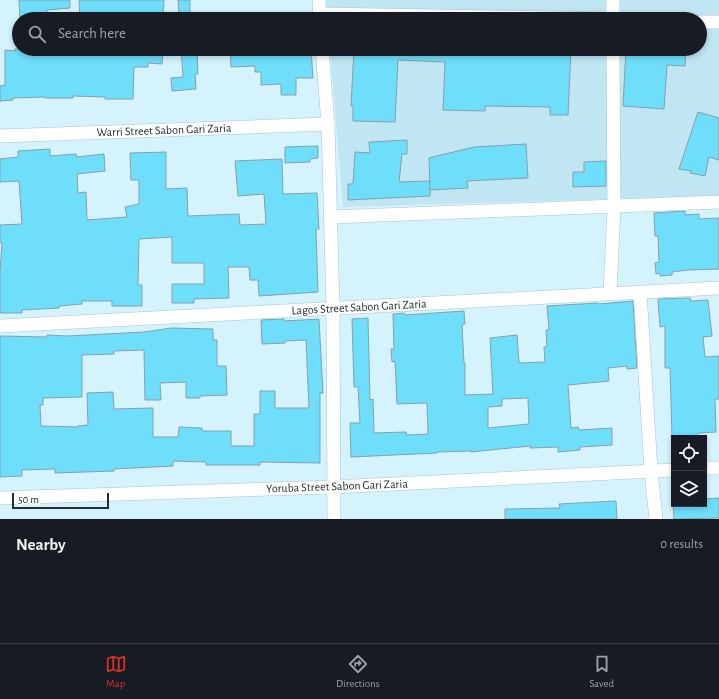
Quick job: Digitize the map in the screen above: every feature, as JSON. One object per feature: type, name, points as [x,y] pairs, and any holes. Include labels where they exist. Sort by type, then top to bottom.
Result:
[{"type":"street","points":[[319,0],[320,12]]},
{"type":"street","points":[[613,0],[613,12]]},
{"type":"street","points":[[707,22],[719,22]]},
{"type":"street","points":[[323,56],[328,124],[333,308],[334,519]]},
{"type":"street","points":[[610,293],[614,207],[613,56]]},
{"type":"street","name":"Warri Street Sabon Gari Zaria","points":[[0,136],[328,124]]},
{"type":"street","points":[[330,217],[719,202]]},
{"type":"street","name":"Lagos Street Sabon Gari Zaria","points":[[0,326],[719,288]]},
{"type":"street","points":[[640,292],[651,471],[656,519]]},
{"type":"street","points":[[707,468],[719,468]]},
{"type":"street","name":"Yoruba Street Sabon Gari Zaria","points":[[0,498],[333,487],[671,470]]},
{"type":"shaded area","points":[[326,0],[719,0],[719,196],[343,207],[331,56],[707,56],[707,12],[327,12]]},
{"type":"building","points":[[19,0],[70,0],[70,8],[47,10],[47,12],[20,12]]},
{"type":"building","points":[[79,0],[164,0],[163,12],[80,12]]},
{"type":"building","points":[[178,0],[190,0],[190,12],[179,12]]},
{"type":"building","points":[[5,50],[12,51],[12,56],[163,56],[162,64],[148,63],[148,67],[134,67],[133,99],[105,99],[105,97],[73,96],[73,98],[13,98],[13,100],[0,101],[0,86],[5,85]]},
{"type":"building","points":[[182,56],[197,56],[198,74],[195,74],[196,89],[172,91],[171,78],[183,77]]},
{"type":"building","points":[[230,56],[311,56],[313,78],[296,78],[296,95],[281,95],[281,84],[261,85],[261,72],[255,72],[255,66],[231,67]]},
{"type":"building","points":[[354,56],[571,56],[568,115],[550,115],[550,107],[485,106],[485,111],[443,110],[445,62],[398,60],[395,122],[353,121],[353,106],[351,106]]},
{"type":"building","points":[[626,56],[686,56],[685,66],[667,65],[664,109],[623,106]]},
{"type":"building","points":[[698,112],[719,118],[719,160],[709,157],[705,176],[679,169]]},
{"type":"building","points":[[407,140],[407,154],[402,154],[399,182],[430,181],[430,196],[348,200],[348,184],[353,184],[355,152],[370,153],[369,142]]},
{"type":"building","points":[[526,144],[528,178],[467,181],[468,188],[430,190],[429,158],[474,147]]},
{"type":"building","points":[[318,146],[318,158],[310,159],[310,162],[285,163],[285,147]]},
{"type":"building","points":[[50,149],[50,156],[76,154],[77,157],[104,154],[105,171],[77,174],[78,193],[86,192],[87,220],[127,217],[125,207],[139,204],[139,180],[131,180],[130,153],[166,152],[166,189],[187,188],[188,216],[239,214],[240,225],[266,224],[264,194],[238,196],[235,161],[282,159],[283,194],[317,193],[319,229],[316,229],[318,292],[259,296],[258,280],[250,280],[249,267],[228,267],[229,298],[194,299],[194,303],[172,303],[172,284],[204,284],[204,263],[172,263],[172,237],[139,239],[138,285],[142,285],[142,306],[112,306],[112,301],[82,301],[82,304],[59,306],[59,308],[22,310],[22,313],[0,313],[2,242],[0,243],[0,225],[22,224],[19,181],[0,182],[0,159],[18,157],[18,151]]},
{"type":"building","points":[[606,161],[606,186],[573,187],[573,172],[584,172],[584,162]]},
{"type":"building","points":[[685,211],[685,215],[699,214],[699,219],[719,218],[719,269],[688,270],[672,272],[672,275],[660,276],[660,273],[656,274],[655,263],[659,262],[658,236],[655,236],[654,213]]},
{"type":"building","points":[[690,298],[691,301],[708,300],[712,336],[703,337],[705,357],[719,356],[719,399],[715,399],[716,432],[698,433],[698,435],[672,435],[670,368],[665,368],[665,326],[660,327],[658,299]]},
{"type":"building","points":[[633,301],[637,368],[627,369],[627,366],[608,368],[609,381],[568,385],[571,428],[578,427],[579,430],[612,428],[612,445],[580,447],[580,450],[558,452],[558,447],[530,448],[530,446],[471,452],[437,452],[351,457],[350,423],[360,423],[358,387],[354,387],[352,319],[368,318],[370,400],[373,399],[374,433],[406,432],[407,435],[428,434],[427,403],[397,404],[395,361],[392,362],[391,349],[394,349],[393,314],[404,313],[405,315],[464,311],[465,324],[462,325],[465,363],[465,395],[493,394],[490,338],[517,335],[519,363],[545,362],[544,347],[547,347],[546,330],[549,330],[547,306]],"holes":[[[528,398],[529,424],[488,428],[488,407],[502,406],[502,399]]]},
{"type":"building","points":[[284,319],[284,321],[319,319],[323,393],[320,393],[320,463],[260,462],[260,465],[206,465],[206,462],[173,461],[173,466],[114,469],[114,471],[55,473],[55,469],[22,470],[22,476],[0,477],[0,336],[47,337],[47,335],[67,336],[144,332],[171,328],[213,329],[213,340],[217,340],[217,366],[226,366],[227,395],[186,398],[186,382],[160,383],[161,400],[145,400],[144,350],[114,351],[114,354],[82,355],[82,397],[43,398],[43,405],[40,405],[41,426],[78,427],[88,425],[87,393],[113,392],[114,409],[153,408],[153,437],[178,437],[179,427],[202,428],[202,431],[231,431],[231,446],[254,446],[254,414],[260,414],[260,391],[275,391],[275,408],[309,408],[306,340],[262,344],[261,320]]},
{"type":"building","points":[[719,498],[719,518],[674,519],[673,507],[707,507],[707,499]]},
{"type":"building","points":[[616,501],[617,519],[505,519],[505,509],[560,508],[559,504]]}]
